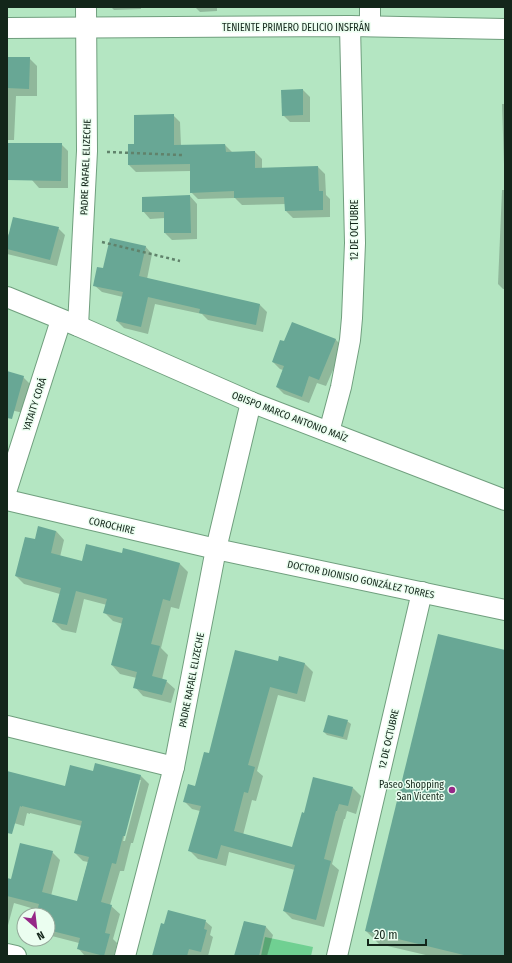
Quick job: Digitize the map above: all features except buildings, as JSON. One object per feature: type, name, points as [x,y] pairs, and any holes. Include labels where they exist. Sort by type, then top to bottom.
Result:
[{"type":"street","name":"PADRE RAFAEL ELIZECHE","points":[[69,323],[82,237],[87,151],[86,7]]},
{"type":"street","name":"TENIENTE PRIMERO DELICIO INSFRÁN","points":[[7,28],[350,26],[370,17],[505,29]]},
{"type":"street","name":"12 DE OCTUBRE","points":[[329,432],[350,340],[352,318],[355,243],[350,26]]},
{"type":"street","name":"OBISPO MARCO ANTONIO MAÍZ","points":[[7,297],[251,402],[505,500]]},
{"type":"street","name":"YATAITY CORÁ","points":[[7,489],[69,323]]},
{"type":"street","name":"PADRE RAFAEL ELIZECHE","points":[[125,956],[174,767],[216,549],[251,402]]},
{"type":"street","name":"COROCHIRE","points":[[7,500],[216,549]]},
{"type":"street","name":"DOCTOR DIONISIO GONZÁLEZ TORRES","points":[[216,549],[505,610]]},
{"type":"street","name":"12 DE OCTUBRE","points":[[337,956],[422,592]]},
{"type":"street","points":[[7,726],[174,767]]},
{"type":"street","points":[[7,954],[16,956]]},
{"type":"path","points":[[87,151],[182,155]]},
{"type":"path","points":[[82,237],[180,260]]},
{"type":"green space","points":[[265,937],[313,947],[311,956],[261,956]]},
{"type":"place","name":"Paseo Shopping San Vicente","points":[[452,790]]}]
